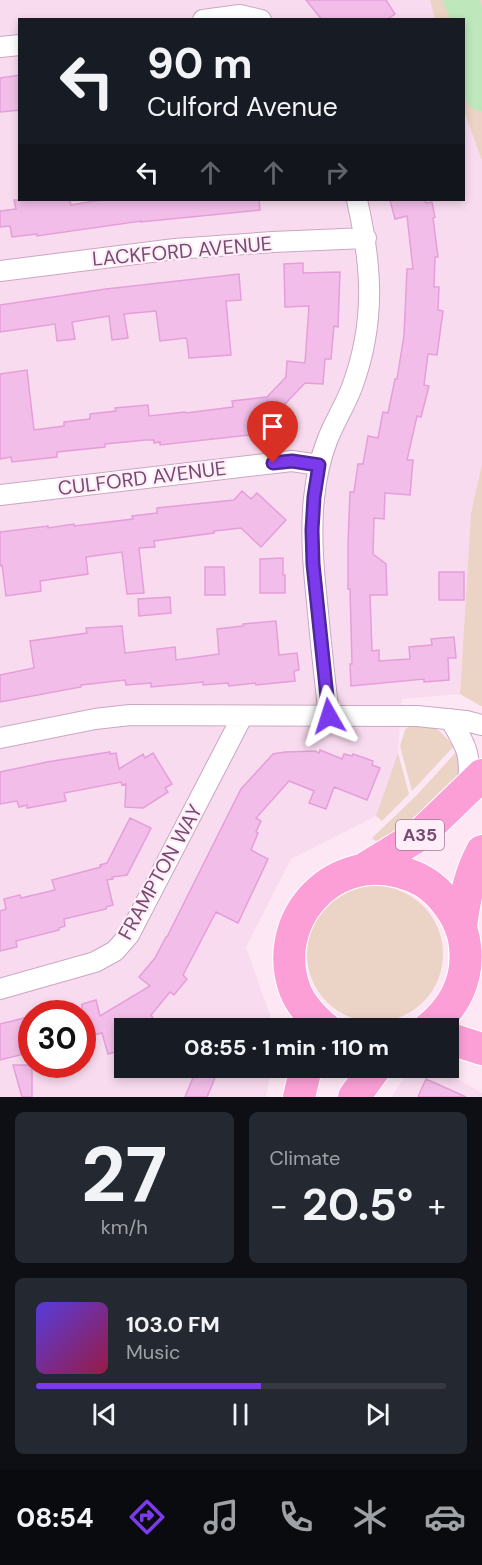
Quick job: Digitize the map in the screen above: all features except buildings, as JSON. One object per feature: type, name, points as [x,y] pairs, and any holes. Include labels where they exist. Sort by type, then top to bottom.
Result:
[{"type":"main road","name":"A35","points":[[364,869],[421,834],[475,782]]},
{"type":"main road","points":[[441,1018],[455,999],[464,977],[465,897],[471,875],[482,851]]},
{"type":"main road","points":[[311,1018],[295,991],[289,965],[290,939],[293,930],[300,914],[316,892],[338,877],[364,869],[388,868],[412,875],[433,888],[450,906],[482,989]]},
{"type":"main road","points":[[459,1042],[482,1049]]},
{"type":"main road","points":[[299,1097],[304,1078]]},
{"type":"main road","points":[[354,1097],[368,1078]]},
{"type":"street","points":[[218,18],[240,15],[253,18]]},
{"type":"street","points":[[0,47],[18,45]]},
{"type":"street","points":[[329,716],[313,564],[312,530],[319,465],[327,440],[351,390],[363,356],[369,310],[370,276],[366,238],[357,201]]},
{"type":"street","name":"LACKFORD AVENUE","points":[[0,271],[175,249],[366,238]]},
{"type":"street","name":"CULFORD AVENUE","points":[[0,495],[292,461],[319,465]]},
{"type":"street","points":[[0,738],[116,716],[417,716],[482,725]]},
{"type":"street","name":"FRAMPTON WAY","points":[[0,988],[95,962],[115,951],[129,935],[242,717]]},
{"type":"street","points":[[450,719],[469,753],[470,768],[475,782]]},
{"type":"shaded area","points":[[0,0],[430,0],[435,18],[18,18],[18,201],[465,201],[465,114],[482,161],[482,464],[471,513],[460,694],[402,699],[398,753],[376,816],[291,859],[246,947],[271,1018],[114,1018],[114,1078],[270,1078],[266,1097],[0,1097]]},
{"type":"shaded area","points":[[430,0],[482,0],[482,161],[465,114],[465,18],[435,18]]},
{"type":"shaded area","points":[[482,464],[481,706],[460,694],[471,513]]},
{"type":"shaded area","points":[[412,723],[436,729],[454,746],[412,791],[400,746],[405,730]]},
{"type":"shaded area","points":[[459,749],[463,772],[431,810],[378,843],[372,838],[416,796]]},
{"type":"shaded area","points":[[398,753],[409,794],[382,821],[376,816]]},
{"type":"shaded area","points":[[375,886],[401,892],[423,906],[431,916],[441,941],[443,954],[441,967],[431,992],[413,1010],[394,1018],[356,1018],[337,1010],[319,992],[313,980],[307,954],[313,928],[327,906],[349,892]]},
{"type":"shaded area","points":[[404,1078],[456,1078],[482,1093],[482,1097],[392,1097]]},
{"type":"waterway","points":[[460,0],[464,5],[482,94]]},
{"type":"route","points":[[273,463],[292,461],[319,465],[312,530],[313,564],[329,716]]}]
